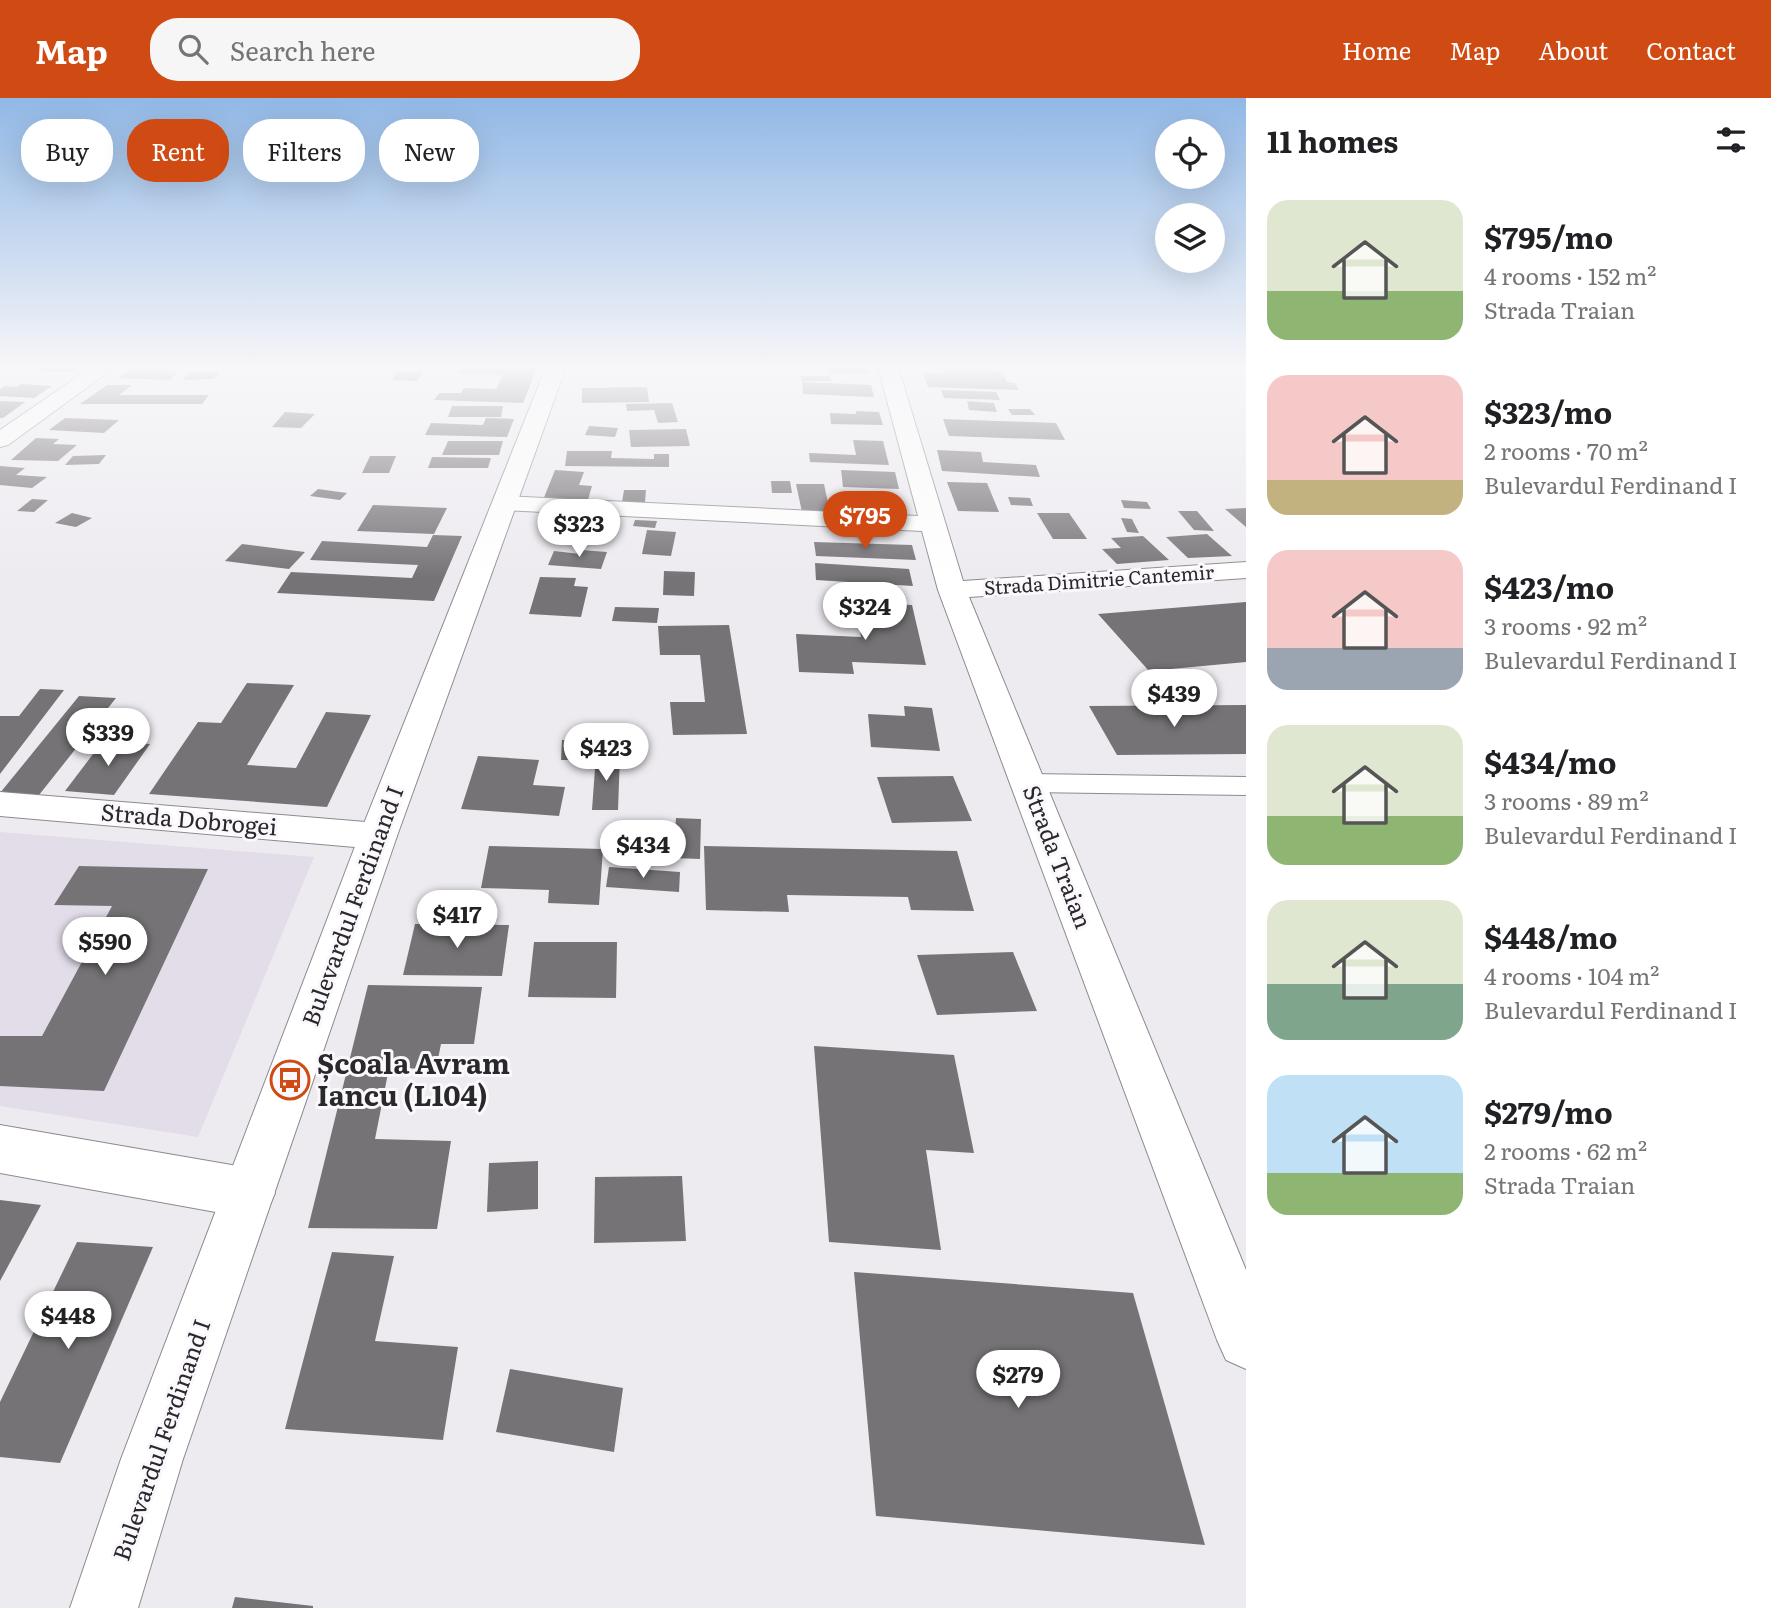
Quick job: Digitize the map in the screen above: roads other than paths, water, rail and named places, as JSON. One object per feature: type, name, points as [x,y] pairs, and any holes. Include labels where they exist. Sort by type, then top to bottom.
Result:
[{"type":"street","name":"Bulevardul Ferdinand I","points":[[104,1608],[152,1459],[378,836],[530,437]]},
{"type":"street","name":"Strada Traian","points":[[908,437],[952,590],[1246,1340]]},
{"type":"street","points":[[505,503],[932,524]]},
{"type":"street","name":"Strada Dimitrie Cantemir","points":[[952,590],[1246,570]]},
{"type":"street","name":"Strada Dobrogei","points":[[0,804],[378,836]]},
{"type":"street","points":[[0,1149],[249,1193]]},
{"type":"lane","points":[[1028,783],[1246,786]]},
{"type":"place","name":"Școala Avram Iancu (L104)","points":[[290,1080]]}]
